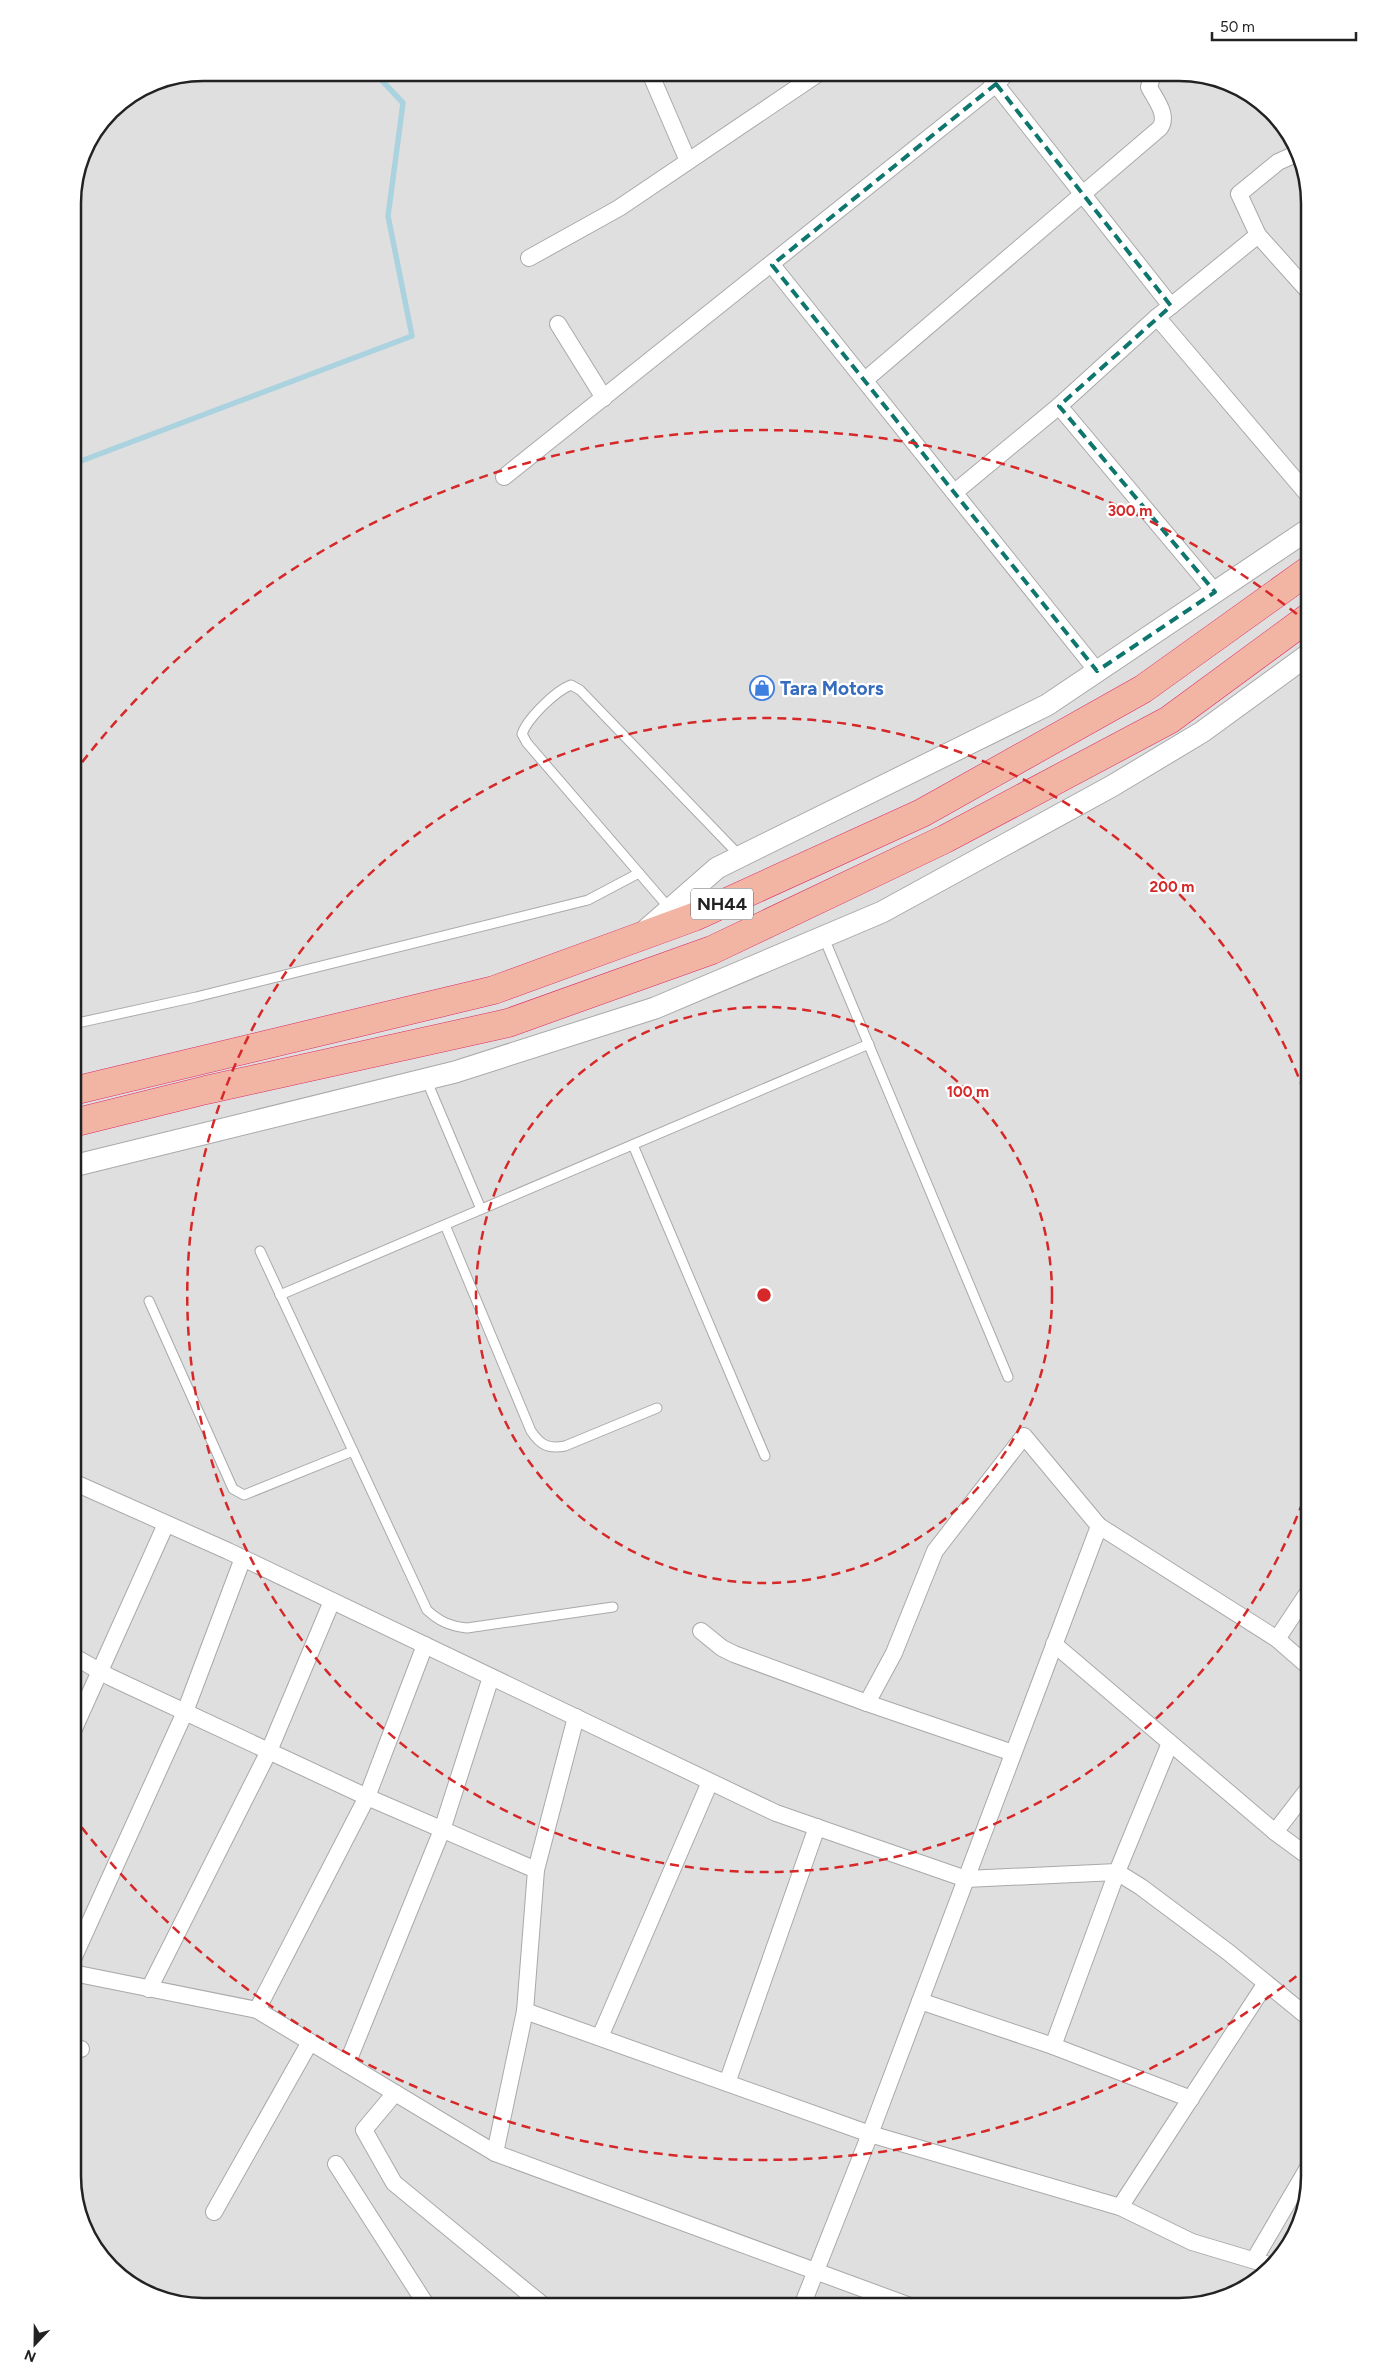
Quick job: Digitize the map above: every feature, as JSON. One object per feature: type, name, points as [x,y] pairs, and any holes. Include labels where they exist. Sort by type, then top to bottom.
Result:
[{"type":"highway","name":"NH44","points":[[82,1089],[494,990],[694,917],[922,814],[1143,689],[1301,576]]},
{"type":"highway","name":"NH44","points":[[82,1121],[206,1090],[508,1023],[712,950],[945,839],[1169,720],[1301,623]]},
{"type":"street","points":[[654,81],[688,161]]},
{"type":"street","points":[[529,258],[619,208],[805,82]]},
{"type":"street","points":[[504,478],[772,265],[989,82]]},
{"type":"street","points":[[1000,82],[1082,194],[1171,306]]},
{"type":"street","points":[[865,380],[1160,128],[1164,122],[1164,116],[1148,87],[1150,82]]},
{"type":"street","points":[[1291,156],[1278,162],[1239,194],[1258,235],[1301,282]]},
{"type":"street","points":[[955,492],[1059,406],[1157,317],[1258,235]]},
{"type":"street","points":[[772,265],[1097,671]]},
{"type":"street","points":[[1157,317],[1301,485]]},
{"type":"street","points":[[558,324],[604,398]]},
{"type":"street","points":[[1059,406],[1216,592]]},
{"type":"street","points":[[637,938],[717,868],[1047,704],[1301,534]]},
{"type":"street","points":[[82,1164],[455,1072],[655,1008],[876,915],[1112,786],[1202,732],[1301,660]]},
{"type":"street","points":[[866,1703],[894,1652],[935,1551],[1024,1436],[1099,1526],[1278,1639],[1301,1659]]},
{"type":"street","points":[[81,1491],[166,1524],[243,1558],[776,1813],[966,1878],[1118,1872],[1141,1887],[1301,2011]]},
{"type":"street","points":[[81,1710],[166,1524]]},
{"type":"street","points":[[805,2298],[870,2134],[1099,1526]]},
{"type":"street","points":[[81,1939],[185,1712],[243,1558]]},
{"type":"street","points":[[149,1990],[268,1751],[332,1601]]},
{"type":"street","points":[[1278,1639],[1301,1604]]},
{"type":"street","points":[[701,1631],[722,1648],[734,1654],[866,1703],[1013,1753]]},
{"type":"street","points":[[1054,1644],[1275,1832],[1301,1851]]},
{"type":"street","points":[[257,2010],[367,1797],[425,1645]]},
{"type":"street","points":[[81,1661],[99,1671],[367,1797],[536,1870]]},
{"type":"street","points":[[347,2064],[442,1830],[491,1677]]},
{"type":"street","points":[[496,2153],[525,2010],[536,1870],[576,1717]]},
{"type":"street","points":[[1053,2046],[1118,1872],[1170,1742]]},
{"type":"street","points":[[600,2038],[710,1782]]},
{"type":"street","points":[[1275,1832],[1301,1799]]},
{"type":"street","points":[[726,2083],[816,1827]]},
{"type":"street","points":[[81,1975],[257,2010],[496,2153],[887,2298]]},
{"type":"street","points":[[1120,2207],[1266,1983]]},
{"type":"street","points":[[920,2001],[1053,2046],[1191,2099]]},
{"type":"street","points":[[525,2010],[870,2134],[1120,2207],[1192,2242],[1262,2262],[1300,2185]]},
{"type":"street","points":[[214,2212],[310,2042]]},
{"type":"street","points":[[396,2093],[364,2130],[394,2184],[533,2297]]},
{"type":"street","points":[[336,2164],[421,2297]]},
{"type":"lane","points":[[670,909],[527,743],[522,734],[525,724],[562,688],[571,685],[580,690],[741,857]]},
{"type":"lane","points":[[82,1022],[196,998],[588,900],[639,873]]},
{"type":"lane","points":[[824,938],[1008,1376]]},
{"type":"lane","points":[[280,1295],[869,1044]]},
{"type":"lane","points":[[426,1079],[481,1209]]},
{"type":"lane","points":[[633,1145],[765,1456]]},
{"type":"lane","points":[[445,1225],[531,1431],[538,1441],[551,1448],[565,1446],[657,1408]]},
{"type":"lane","points":[[260,1251],[427,1610],[440,1621],[453,1627],[467,1628],[613,1607]]},
{"type":"lane","points":[[149,1301],[232,1489],[236,1493],[244,1495],[353,1451]]},
{"type":"highlighted area","points":[[996,84],[1171,306],[1059,406],[1215,592],[1097,671],[772,265]]},
{"type":"shaded area","points":[[187,82],[1187,82],[1218,88],[1247,102],[1270,123],[1288,149],[1297,172],[1301,203],[1301,2176],[1297,2207],[1276,2250],[1253,2273],[1233,2285],[1210,2294],[1179,2298],[195,2297],[164,2291],[135,2277],[112,2256],[94,2230],[82,2192],[81,2176],[82,195],[85,172],[94,149],[106,129],[135,102],[172,85]]},
{"type":"waterway","points":[[82,461],[412,336],[388,216],[403,103],[383,81]]},
{"type":"place","name":"Tara Motors","points":[[762,688]]}]
